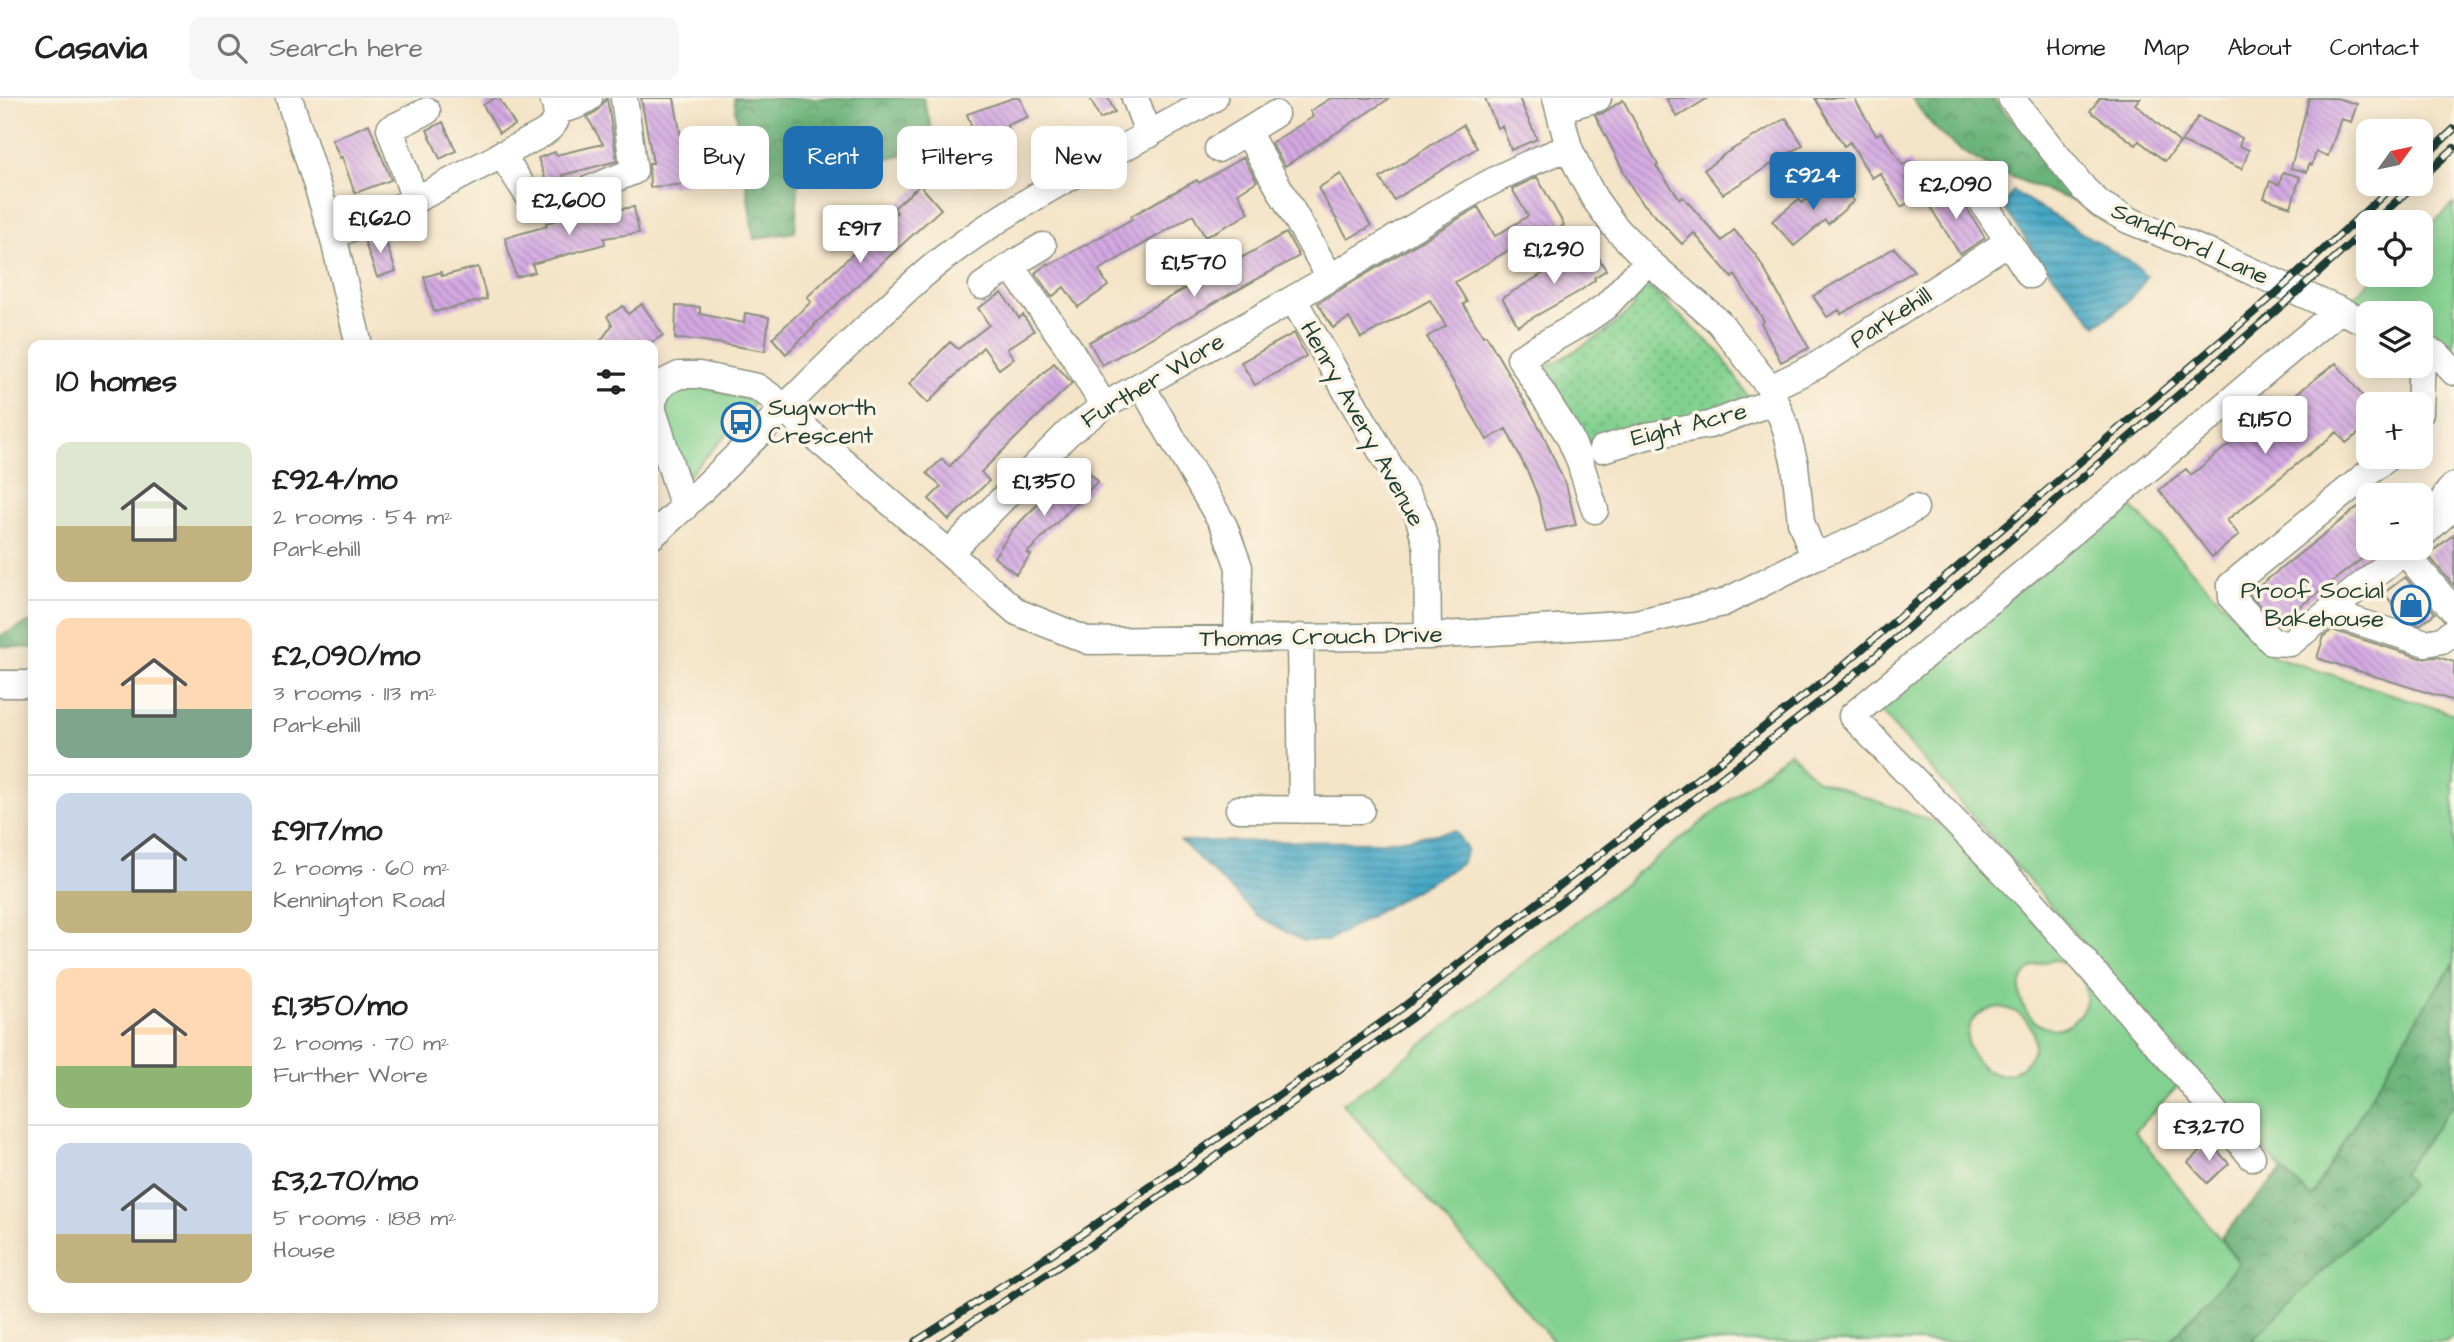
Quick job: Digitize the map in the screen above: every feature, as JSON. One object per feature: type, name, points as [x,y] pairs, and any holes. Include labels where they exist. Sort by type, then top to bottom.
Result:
[{"type":"street","points":[[289,98],[333,236],[358,340]]},
{"type":"street","points":[[333,236],[415,200],[553,127],[557,119],[555,105],[575,106],[589,98]]},
{"type":"street","points":[[501,154],[530,198],[539,206],[551,205],[634,171],[624,98]]},
{"type":"street","points":[[1135,98],[1149,135]]},
{"type":"street","points":[[658,531],[900,295],[944,258],[1027,202],[1214,98]]},
{"type":"street","points":[[1557,103],[1598,98]]},
{"type":"street","name":"Sandford Lane","points":[[2011,98],[2084,189],[2101,204],[2128,220],[2224,259],[2356,318]]},
{"type":"street","name":"Eight Acre","points":[[1557,103],[1569,148],[1594,198],[1629,244],[1719,322],[1773,395],[1786,429],[1794,465],[1801,522],[1814,557]]},
{"type":"street","points":[[415,200],[390,129],[427,111]]},
{"type":"street","points":[[1218,149],[1275,114]]},
{"type":"street","points":[[1247,132],[1330,277]]},
{"type":"street","name":"Further Wore","points":[[949,553],[1068,433],[1104,406],[1293,299],[1491,180],[1524,164],[1569,148]]},
{"type":"street","points":[[1982,201],[2030,275]]},
{"type":"street","name":"Parkehill","points":[[1773,395],[2008,242]]},
{"type":"street","points":[[982,286],[1044,246]]},
{"type":"street","points":[[1595,509],[1569,436],[1520,358],[1606,306],[1648,261]]},
{"type":"street","points":[[1010,266],[1067,345],[1104,406]]},
{"type":"street","name":"Henry Avery Avenue","points":[[1293,299],[1418,515],[1427,548],[1428,636]]},
{"type":"street","points":[[2252,1157],[2030,899],[1852,716],[2339,310]]},
{"type":"street","points":[[2433,353],[2454,372]]},
{"type":"street","points":[[658,393],[665,382],[679,375],[699,375],[757,387],[784,408]]},
{"type":"street","points":[[1141,385],[1228,536],[1239,567],[1237,638]]},
{"type":"street","name":"Eight Acre","points":[[1602,449],[1647,436],[1709,425],[1773,395]]},
{"type":"street","name":"Thomas Crouch Drive","points":[[784,408],[1017,612],[1089,641],[1428,636],[1636,623],[1723,603],[1814,557],[1880,529],[1915,508]]},
{"type":"street","points":[[658,426],[684,508]]},
{"type":"street","points":[[2433,529],[2449,517],[2442,503],[2444,495],[2454,486]]},
{"type":"street","points":[[2356,496],[2231,585],[2232,598],[2272,642],[2290,643],[2392,560]]},
{"type":"street","points":[[2421,560],[2454,611]]},
{"type":"street","points":[[2328,612],[2426,643],[2442,640],[2454,631]]},
{"type":"street","points":[[1300,637],[1302,810]]},
{"type":"street","points":[[0,684],[28,684]]},
{"type":"street","points":[[1239,809],[1361,810]]},
{"type":"green space","points":[[734,98],[923,98],[931,126],[897,126],[897,156],[883,159],[883,126],[783,126],[783,189],[798,189],[795,232],[754,239],[747,189],[769,189],[769,126],[738,126]]},
{"type":"green space","points":[[1912,98],[1992,98],[2093,208],[2030,185],[1969,155],[1935,128]]},
{"type":"green space","points":[[2454,204],[2454,369],[2433,354],[2433,301],[2356,301],[2356,306],[2348,302],[2364,287],[2433,287],[2433,223]]},
{"type":"green space","points":[[1645,283],[1720,353],[1750,400],[1590,446],[1577,421],[1541,373],[1542,363],[1552,364],[1604,333],[1632,309],[1634,295]]},
{"type":"green space","points":[[685,382],[753,400],[752,408],[682,482],[661,417],[665,395]]},
{"type":"green space","points":[[2127,502],[2273,656],[2454,714],[2454,780],[2451,784],[2454,787],[2454,964],[2426,1004],[2311,1197],[2282,1170],[1877,707]]},
{"type":"green space","points":[[28,623],[28,648],[0,646],[0,636]]},
{"type":"green space","points":[[1790,752],[1816,779],[1948,827],[2181,1083],[2135,1131],[2239,1263],[2170,1342],[1554,1342],[1342,1103],[1371,1085]],"holes":[[[2055,960],[2079,974],[2086,990],[2086,998],[2078,1016],[2063,1027],[2047,1028],[2034,1021],[2024,1008],[2020,993],[2023,979],[2034,967]],[[2000,1007],[2018,1014],[2031,1026],[2034,1034],[2035,1043],[2027,1061],[2012,1073],[1997,1074],[1983,1068],[1973,1056],[1968,1041],[1969,1026],[1980,1014]]]},
{"type":"green space","points":[[2454,964],[2454,1103],[2402,1173],[2411,1185],[2250,1342],[2170,1342],[2239,1263],[2221,1237],[2282,1170],[2311,1197],[2426,1004]]},
{"type":"green space","points":[[2454,1103],[2454,1336],[2445,1342],[2250,1342],[2410,1185],[2402,1173]]},
{"type":"water","points":[[2013,191],[2135,265],[2147,276],[2131,297],[2096,325],[2040,260],[2003,206]]},
{"type":"water","points":[[1455,831],[1467,849],[1461,864],[1327,941],[1303,941],[1258,916],[1181,841],[1383,842]]},
{"type":"building","points":[[499,98],[515,125],[499,133],[483,105]]},
{"type":"building","points":[[607,98],[617,161],[563,175],[566,182],[549,189],[538,158],[555,152],[556,155],[603,144],[587,117],[597,111]]},
{"type":"building","points":[[641,98],[674,98],[679,126],[679,185],[650,187],[649,163],[653,163]]},
{"type":"building","points":[[1020,98],[1028,117],[1007,126],[971,126],[967,114]]},
{"type":"building","points":[[1090,98],[1108,98],[1115,112],[1100,119]]},
{"type":"building","points":[[1331,98],[1390,98],[1285,166],[1271,143],[1313,117],[1310,111]]},
{"type":"building","points":[[1485,98],[1519,98],[1537,139],[1511,150],[1502,126],[1497,128]]},
{"type":"building","points":[[1666,98],[1708,98],[1677,117]]},
{"type":"building","points":[[1815,98],[1854,98],[1876,135],[1881,132],[1903,165],[1910,161],[1929,190],[1901,207],[1880,173],[1872,178],[1850,142],[1844,146]]},
{"type":"building","points":[[2100,98],[2140,98],[2135,104],[2180,143],[2165,161],[2139,141],[2136,145],[2090,111]]},
{"type":"building","points":[[2309,98],[2336,98],[2357,104],[2351,122],[2341,119],[2328,156],[2316,152],[2307,172],[2291,168]]},
{"type":"building","points":[[1623,100],[1658,165],[1656,166],[1680,199],[1683,197],[1722,241],[1734,230],[1756,255],[1809,348],[1781,362],[1761,323],[1764,321],[1735,275],[1732,278],[1694,233],[1682,244],[1642,202],[1632,188],[1595,115]]},
{"type":"building","points":[[2198,117],[2242,138],[2239,146],[2249,150],[2242,169],[2181,142]]},
{"type":"building","points":[[1786,118],[1803,145],[1723,194],[1704,170],[1726,153]]},
{"type":"building","points":[[443,122],[456,151],[440,159],[427,130]]},
{"type":"building","points":[[369,124],[391,180],[355,193],[342,157],[340,158],[332,140]]},
{"type":"building","points":[[1463,125],[1477,148],[1394,200],[1380,178]]},
{"type":"building","points":[[1243,157],[1257,181],[1238,193],[1249,213],[1234,222],[1205,237],[1193,215],[1099,270],[1108,286],[1078,307],[1064,287],[1052,297],[1035,273],[1048,263],[1049,265],[1132,219],[1131,216],[1197,180],[1199,183]]},
{"type":"building","points":[[2283,172],[2300,177],[2291,207],[2264,198],[2270,181],[2279,185]]},
{"type":"building","points":[[1341,174],[1371,226],[1348,239],[1318,188]]},
{"type":"building","points":[[1537,177],[1564,225],[1541,239],[1538,233],[1455,282],[1467,302],[1463,304],[1483,336],[1486,335],[1542,432],[1567,488],[1576,525],[1546,531],[1538,497],[1506,429],[1487,440],[1427,337],[1446,326],[1430,300],[1361,338],[1349,318],[1333,328],[1318,303],[1478,207],[1495,236],[1528,216],[1512,189]]},
{"type":"building","points":[[1833,177],[1854,201],[1828,224],[1825,220],[1794,246],[1772,221],[1799,199],[1802,203]]},
{"type":"building","points":[[1949,188],[1956,200],[1960,197],[1985,238],[1960,254],[1927,202]]},
{"type":"building","points":[[915,189],[924,189],[941,209],[786,354],[772,338],[811,302],[807,297],[897,212],[894,208]]},
{"type":"building","points":[[634,207],[639,233],[604,238],[605,244],[532,264],[535,272],[516,277],[505,238],[596,209],[597,213]]},
{"type":"building","points":[[382,232],[396,271],[377,277],[364,240]]},
{"type":"building","points":[[1286,233],[1299,256],[1102,365],[1089,342]]},
{"type":"building","points":[[1591,245],[1606,270],[1580,291],[1518,326],[1502,298]]},
{"type":"building","points":[[1894,248],[1914,271],[1841,314],[1839,310],[1827,317],[1813,296]]},
{"type":"building","points":[[478,267],[487,299],[434,312],[424,277],[441,272],[442,276]]},
{"type":"building","points":[[1002,293],[1019,318],[1023,315],[1034,331],[1007,349],[1014,358],[999,369],[983,347],[928,403],[909,384],[950,342],[958,349],[989,325],[978,308]]},
{"type":"building","points":[[642,304],[663,335],[656,340],[602,340],[612,325],[607,316],[623,306],[628,314]]},
{"type":"building","points":[[676,306],[700,307],[700,314],[744,323],[745,313],[769,317],[765,351],[675,339]]},
{"type":"building","points":[[1294,333],[1306,356],[1255,385],[1241,362]]},
{"type":"building","points":[[1054,363],[1072,383],[981,472],[989,481],[949,520],[929,499],[941,487],[927,473],[942,459],[949,467]]},
{"type":"building","points":[[2336,363],[2359,392],[2356,392],[2356,435],[2346,443],[2337,432],[2227,520],[2239,535],[2212,557],[2159,490],[2186,469],[2191,475],[2290,395],[2292,397]]},
{"type":"building","points":[[1079,463],[1098,481],[1027,553],[1031,555],[1016,574],[994,557],[1013,529]]},
{"type":"building","points":[[2356,509],[2356,560],[2360,560],[2277,624],[2249,594]]},
{"type":"building","points":[[2454,534],[2454,586],[2432,560],[2433,551]]},
{"type":"building","points":[[2405,577],[2435,613],[2420,625],[2405,620],[2384,593]]},
{"type":"building","points":[[2332,630],[2421,658],[2438,657],[2454,662],[2454,701],[2317,658],[2324,636]]},
{"type":"building","points":[[2210,1142],[2229,1164],[2207,1183],[2188,1162]]},
{"type":"railway","points":[[2433,149],[2454,129]]},
{"type":"railway","points":[[2433,167],[2454,148]]},
{"type":"railway","points":[[915,1342],[1082,1234],[1402,1008],[1840,668],[2273,296],[2382,196]]},
{"type":"railway","points":[[2387,210],[2402,196]]},
{"type":"railway","points":[[941,1342],[1090,1246],[1410,1019],[1849,679],[2356,239]]},
{"type":"place","name":"Sugworth Crescent","points":[[741,422]]},
{"type":"place","name":"Proof Social Bakehouse","points":[[2411,605]]}]
